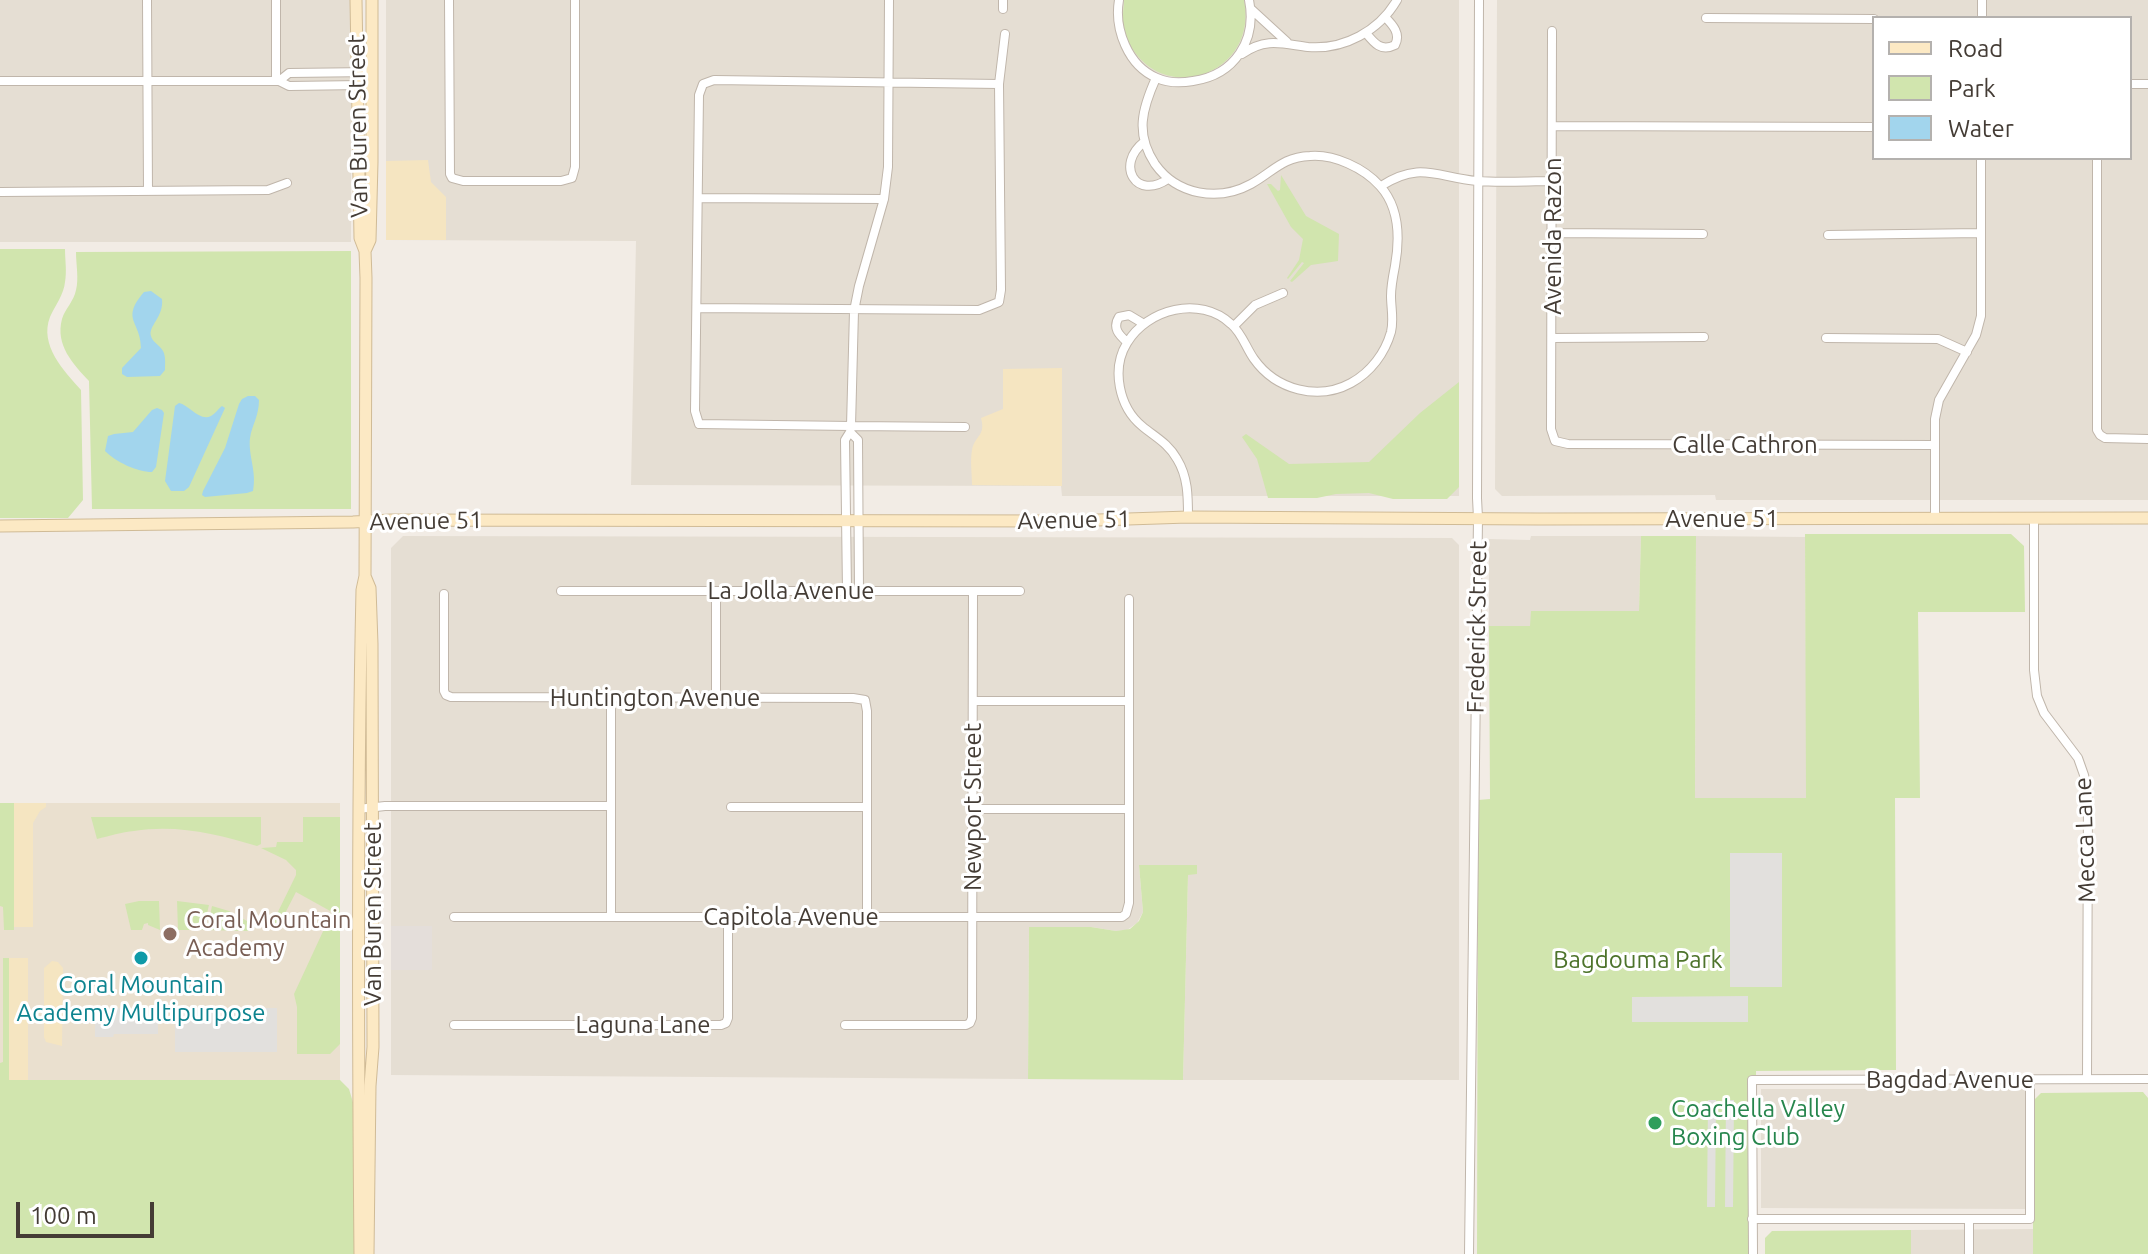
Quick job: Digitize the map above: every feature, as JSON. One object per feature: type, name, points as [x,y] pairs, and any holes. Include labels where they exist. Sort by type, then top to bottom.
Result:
[{"type":"street","points":[[147,0],[148,191]]},
{"type":"street","points":[[276,0],[278,81]]},
{"type":"street","name":"Van Buren Street","points":[[356,0],[360,238],[365,251],[365,576],[362,590],[358,809],[360,1254]]},
{"type":"street","name":"Van Buren Street","points":[[365,251],[370,240],[372,0]]},
{"type":"street","points":[[449,0],[449,167],[452,178],[463,181],[561,181],[572,178],[575,167],[575,0]]},
{"type":"street","points":[[859,591],[845,440],[850,429],[854,311],[884,199],[888,167],[889,0]]},
{"type":"street","points":[[1119,0],[1118,27],[1137,64],[1156,78],[1183,82],[1222,72],[1240,55],[1265,44],[1288,42],[1311,47],[1333,46],[1366,33],[1385,17],[1397,0]]},
{"type":"street","name":"Frederick Street","points":[[1469,1254],[1478,518],[1479,0]]},
{"type":"street","points":[[1240,55],[1248,33],[1250,5]]},
{"type":"street","points":[[1250,5],[1269,27],[1288,42]]},
{"type":"street","points":[[1366,33],[1380,47],[1395,45],[1398,35],[1385,17]]},
{"type":"street","points":[[1706,18],[1872,19]]},
{"type":"street","name":"Avenida Razon","points":[[1552,31],[1551,429],[1555,441]]},
{"type":"street","points":[[697,308],[979,310],[999,302],[999,84],[1005,34]]},
{"type":"street","points":[[278,81],[289,73],[372,72]]},
{"type":"street","points":[[1156,78],[1143,109],[1144,142],[1168,179],[1193,192],[1227,193],[1253,183],[1287,160],[1313,155],[1327,157],[1348,164],[1381,186],[1398,224],[1398,249],[1391,289],[1391,329],[1375,364],[1344,386],[1322,391],[1297,390],[1274,379],[1255,360],[1234,326],[1213,313],[1195,308],[1171,311],[1152,318],[1127,342],[1119,369],[1121,392],[1135,418],[1164,441],[1178,460],[1187,483],[1188,517]]},
{"type":"street","points":[[965,427],[850,429],[699,424],[695,411],[699,95],[703,84],[714,80],[999,84]]},
{"type":"street","points":[[0,81],[278,81],[289,86],[373,85]]},
{"type":"street","points":[[1553,126],[1872,127]]},
{"type":"street","points":[[1144,142],[1130,158],[1133,177],[1151,187],[1168,179]]},
{"type":"street","points":[[1935,518],[1935,419],[1939,400],[1976,335],[1981,316],[1981,160]]},
{"type":"street","points":[[2097,160],[2096,423],[2100,435],[2113,439],[2148,439]]},
{"type":"street","points":[[1381,186],[1402,174],[1426,171],[1479,181],[1553,181]]},
{"type":"street","points":[[0,192],[268,190],[287,183]]},
{"type":"street","points":[[699,198],[884,199]]},
{"type":"street","points":[[1553,233],[1703,234]]},
{"type":"street","points":[[1828,235],[1981,233]]},
{"type":"street","points":[[1234,326],[1255,305],[1283,293]]},
{"type":"street","points":[[1127,342],[1116,330],[1115,323],[1119,317],[1129,315],[1144,324]]},
{"type":"street","points":[[1552,338],[1704,337]]},
{"type":"street","points":[[1826,338],[1938,339],[1967,352]]},
{"type":"street","name":"Calle Cathron","points":[[1555,441],[1568,444],[1935,445]]},
{"type":"street","name":"Avenue 51","points":[[0,526],[391,520],[1068,521],[1188,517],[2148,518]]},
{"type":"street","name":"Mecca Lane","points":[[2034,518],[2034,670],[2037,696],[2051,723],[2078,758],[2088,793],[2087,1079]]},
{"type":"street","points":[[847,591],[853,521]]},
{"type":"street","name":"Van Buren Street","points":[[365,576],[370,588],[372,615],[373,807],[373,1047],[368,1254]]},
{"type":"street","name":"La Jolla Avenue","points":[[561,591],[1020,591]]},
{"type":"street","points":[[716,591],[716,698]]},
{"type":"street","name":"Newport Street","points":[[845,1025],[970,1023],[973,1011],[973,591]]},
{"type":"street","name":"Huntington Avenue","points":[[444,594],[446,695],[458,698],[865,700],[867,807]]},
{"type":"street","points":[[973,809],[1129,809],[1129,599]]},
{"type":"street","points":[[611,698],[611,917]]},
{"type":"street","points":[[973,701],[1129,701]]},
{"type":"street","points":[[358,809],[611,806]]},
{"type":"street","points":[[731,807],[867,807],[867,917]]},
{"type":"street","name":"Capitola Avenue","points":[[454,917],[1115,917],[1126,914],[1129,903],[1129,809]]},
{"type":"street","name":"Laguna Lane","points":[[454,1025],[721,1025],[728,1018],[728,917]]},
{"type":"street","points":[[352,1072],[351,1014],[358,1001]]},
{"type":"street","name":"Bagdad Avenue","points":[[1752,1219],[1752,1080],[2148,1079]]},
{"type":"street","points":[[1753,1254],[1752,1219],[2030,1219],[2030,1080]]},
{"type":"street","points":[[1969,1219],[1969,1254]]},
{"type":"shaded area","points":[[0,0],[351,0],[351,242],[0,242]]},
{"type":"shaded area","points":[[386,0],[1459,0],[1459,496],[1062,496],[1061,486],[631,485],[636,241],[386,240]]},
{"type":"shaded area","points":[[1497,0],[2148,0],[2148,500],[1716,500],[1715,495],[1502,496],[1495,489]]},
{"type":"shaded area","points":[[403,536],[1452,538],[1459,545],[1459,1080],[1183,1080],[1188,874],[1197,874],[1196,865],[1139,865],[1143,912],[1137,923],[1127,930],[1029,927],[1028,1079],[391,1075],[391,970],[432,969],[432,926],[391,926],[391,548]]},
{"type":"shaded area","points":[[1531,536],[1641,536],[1639,612],[1531,611],[1531,626],[1489,626],[1489,539],[1530,540]]},
{"type":"shaded area","points":[[1696,536],[1805,537],[1807,798],[1695,799]]},
{"type":"shaded area","name":"Coral Mountain Academy","points":[[0,803],[340,803],[340,1080],[0,1080]]},
{"type":"shaded area","points":[[1730,853],[1782,853],[1782,987],[1730,987]]},
{"type":"shaded area","points":[[391,926],[432,926],[432,970],[391,970]]},
{"type":"shaded area","points":[[1748,996],[1748,1022],[1632,1022],[1632,997]]},
{"type":"shaded area","points":[[95,1008],[158,1008],[158,1034],[95,1037]]},
{"type":"shaded area","points":[[175,1008],[277,1008],[277,1052],[175,1052]]},
{"type":"shaded area","points":[[1761,1089],[2025,1089],[2025,1209],[1761,1208]]},
{"type":"shaded area","points":[[1708,1100],[1716,1100],[1715,1207],[1707,1207]]},
{"type":"shaded area","points":[[1726,1100],[1734,1100],[1733,1207],[1725,1207]]},
{"type":"shaded area","points":[[2033,1229],[2033,1254],[1911,1254],[1911,1230]]},
{"type":"green space","points":[[1124,0],[1244,0],[1245,26],[1237,47],[1223,63],[1205,74],[1184,77],[1163,74],[1144,63],[1129,43],[1123,27]]},
{"type":"green space","points":[[1281,175],[1306,216],[1339,234],[1338,261],[1311,265],[1292,282],[1304,263],[1287,278],[1299,260],[1303,239],[1291,227],[1267,184],[1280,190]]},
{"type":"green space","points":[[0,249],[65,249],[64,286],[47,327],[55,357],[81,390],[83,500],[68,518],[0,518]]},
{"type":"green space","points":[[351,251],[351,509],[92,509],[89,381],[63,346],[60,328],[77,286],[76,252]]},
{"type":"green space","points":[[1459,382],[1459,487],[1447,499],[1393,499],[1369,493],[1317,498],[1268,498],[1257,459],[1242,437],[1246,434],[1289,464],[1369,462],[1420,413]]},
{"type":"green space","name":"Bagdouma Park","points":[[1805,534],[2011,534],[2024,546],[2025,612],[1918,612],[1920,798],[1895,798],[1896,1070],[1756,1071],[1755,1254],[1477,1254],[1478,800],[1490,799],[1489,626],[1530,626],[1531,611],[1639,611],[1641,536],[1696,536],[1695,798],[1806,798]]},
{"type":"green space","points":[[0,803],[14,803],[14,930],[4,930],[3,907],[0,906]]},
{"type":"green space","points":[[91,817],[261,817],[261,844],[257,846],[212,834],[165,829],[97,839]]},
{"type":"green space","points":[[303,817],[340,817],[340,1044],[330,1054],[297,1054],[294,994],[332,912],[296,892],[279,925],[273,922],[296,870],[286,860],[261,848],[276,847],[277,842],[303,842]]},
{"type":"green space","points":[[1139,865],[1197,865],[1197,874],[1188,875],[1183,1080],[1028,1079],[1029,927],[1130,929],[1143,912]]},
{"type":"green space","points":[[159,901],[160,930],[148,923],[142,930],[131,930],[125,904]]},
{"type":"green space","points":[[177,901],[209,905],[203,930],[178,930]]},
{"type":"green space","points":[[212,906],[247,921],[250,931],[207,930]]},
{"type":"green space","points":[[3,958],[9,958],[9,1080],[340,1080],[349,1089],[355,1109],[356,1254],[0,1254]]},
{"type":"green space","points":[[2143,1092],[2148,1098],[2148,1254],[2033,1254],[2033,1101],[2041,1093]]},
{"type":"green space","points":[[1911,1230],[1911,1254],[1765,1254],[1765,1238],[1772,1231]]},
{"type":"sand","points":[[428,160],[431,182],[446,197],[446,240],[386,240],[386,161]]},
{"type":"sand","points":[[1062,368],[1062,486],[972,485],[971,454],[981,432],[981,418],[1003,409],[1003,369]]},
{"type":"sand","points":[[14,803],[46,803],[33,823],[33,927],[14,927]]},
{"type":"sand","points":[[9,958],[28,958],[28,1080],[9,1080]]},
{"type":"sand","points":[[52,961],[63,968],[62,1046],[46,1042],[44,1037],[44,968]]},
{"type":"water","points":[[151,291],[162,299],[161,311],[151,336],[164,353],[165,370],[160,376],[127,377],[122,374],[122,368],[141,348],[133,309],[144,292]]},
{"type":"water","points":[[248,396],[259,400],[250,438],[253,491],[205,497],[203,491],[225,448],[239,404]]},
{"type":"water","points":[[179,403],[203,417],[212,415],[222,406],[225,408],[189,487],[184,491],[171,491],[165,481],[175,406]]},
{"type":"water","points":[[157,408],[164,413],[156,467],[152,472],[127,466],[105,451],[108,436],[133,432]]},
{"type":"place","name":"Coral Mountain Academy","points":[[170,934]]},
{"type":"place","name":"Coral Mountain Academy Multipurpose","points":[[141,958]]},
{"type":"place","name":"Coachella Valley Boxing Club","points":[[1655,1123]]}]
